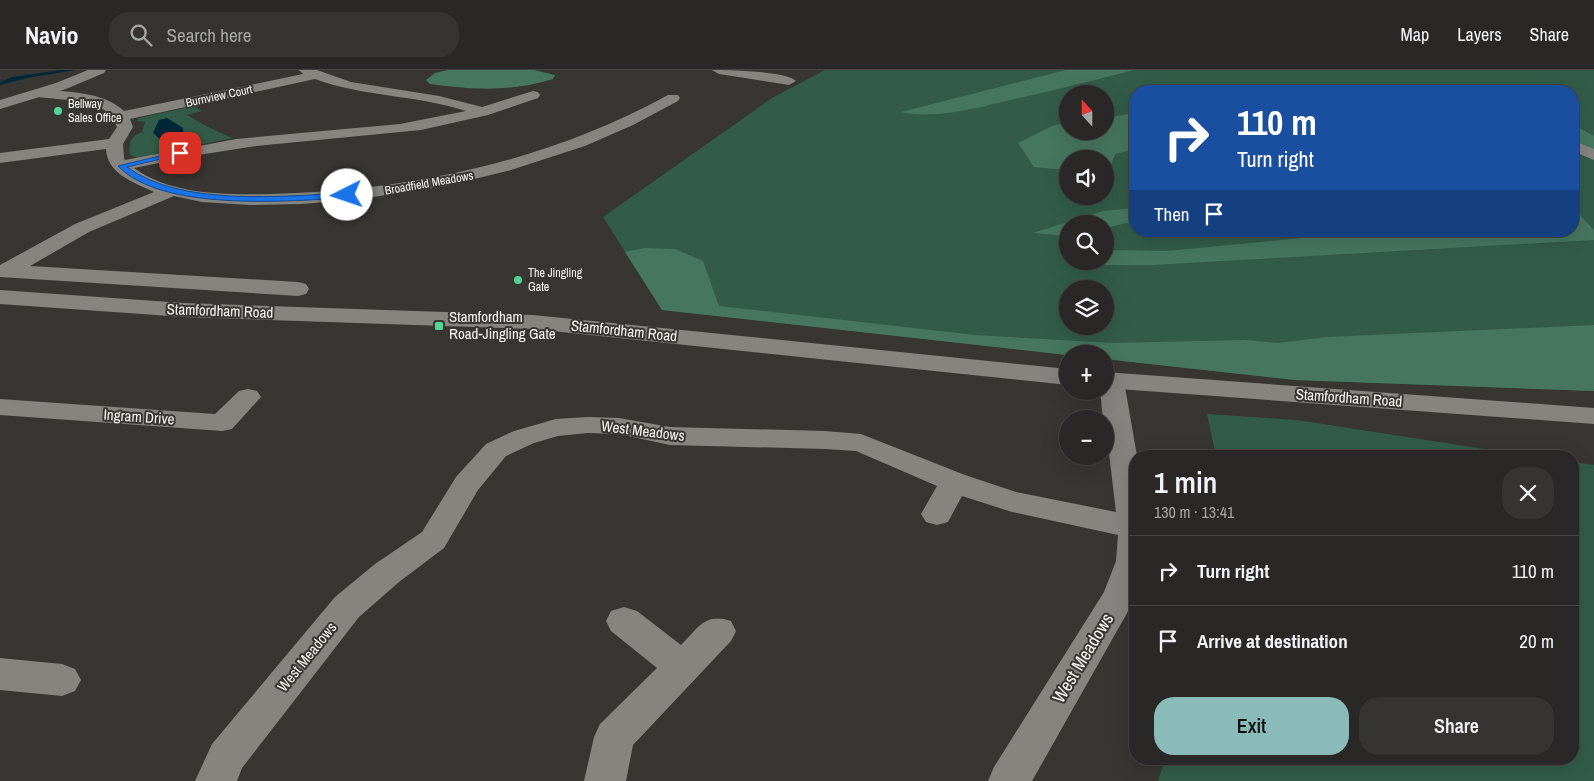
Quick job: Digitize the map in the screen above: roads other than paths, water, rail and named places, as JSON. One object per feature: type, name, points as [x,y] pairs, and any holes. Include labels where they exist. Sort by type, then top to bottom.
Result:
[{"type":"street","points":[[0,105],[70,83],[99,70]]},
{"type":"street","points":[[719,70],[766,82],[789,81]]},
{"type":"street","name":"Burnview Court","points":[[122,116],[311,72],[348,85],[441,100],[483,112]]},
{"type":"street","points":[[39,93],[93,101],[111,108],[122,116],[125,126],[115,143],[116,158],[121,166],[212,147],[276,139],[391,130],[441,122],[483,112],[533,95]]},
{"type":"street","name":"Broadfield Meadows","points":[[121,166],[144,181],[171,191],[221,198],[294,199],[362,194],[414,187],[478,174],[523,161],[602,132],[646,113],[673,98]]},
{"type":"street","points":[[622,108],[646,113]]},
{"type":"street","points":[[0,158],[115,143]]},
{"type":"street","points":[[1579,148],[1594,155]]},
{"type":"street","points":[[4,271],[82,228],[171,191]]},
{"type":"street","points":[[248,286],[272,266]]},
{"type":"street","points":[[4,271],[298,289]]},
{"type":"street","name":"Stamfordham Road","points":[[0,297],[184,310],[533,322],[1059,376]]},
{"type":"street","name":"Stamfordham Road","points":[[1114,381],[1594,416]]},
{"type":"street","name":"Ingram Drive","points":[[7,413],[222,423],[248,397]]},
{"type":"street","name":"West Meadows","points":[[1111,400],[1129,499]]},
{"type":"street","name":"West Meadows","points":[[216,781],[226,757],[347,607],[387,573],[433,540],[467,484],[496,450],[524,437],[556,428],[588,425],[619,426],[670,436],[825,440],[861,444],[954,482],[1012,502],[1129,526]]},
{"type":"street","points":[[937,514],[954,482]]},
{"type":"street","name":"West Meadows","points":[[1009,781],[1120,595],[1129,570]]},
{"type":"street","points":[[624,620],[682,667]]},
{"type":"street","points":[[605,781],[614,737],[718,631]]},
{"type":"street","points":[[0,674],[62,680]]},
{"type":"water","points":[[61,70],[75,70],[27,78],[0,85],[0,82],[12,77]]},
{"type":"water","points":[[167,118],[183,128],[184,146],[172,149],[153,133],[159,120]]},
{"type":"place","name":"Bellway Sales Office","points":[[58,111]]},
{"type":"place","name":"The Jingling Gate","points":[[518,280]]},
{"type":"place","name":"Stamfordham Road-Jingling Gate","points":[[439,326]]}]
